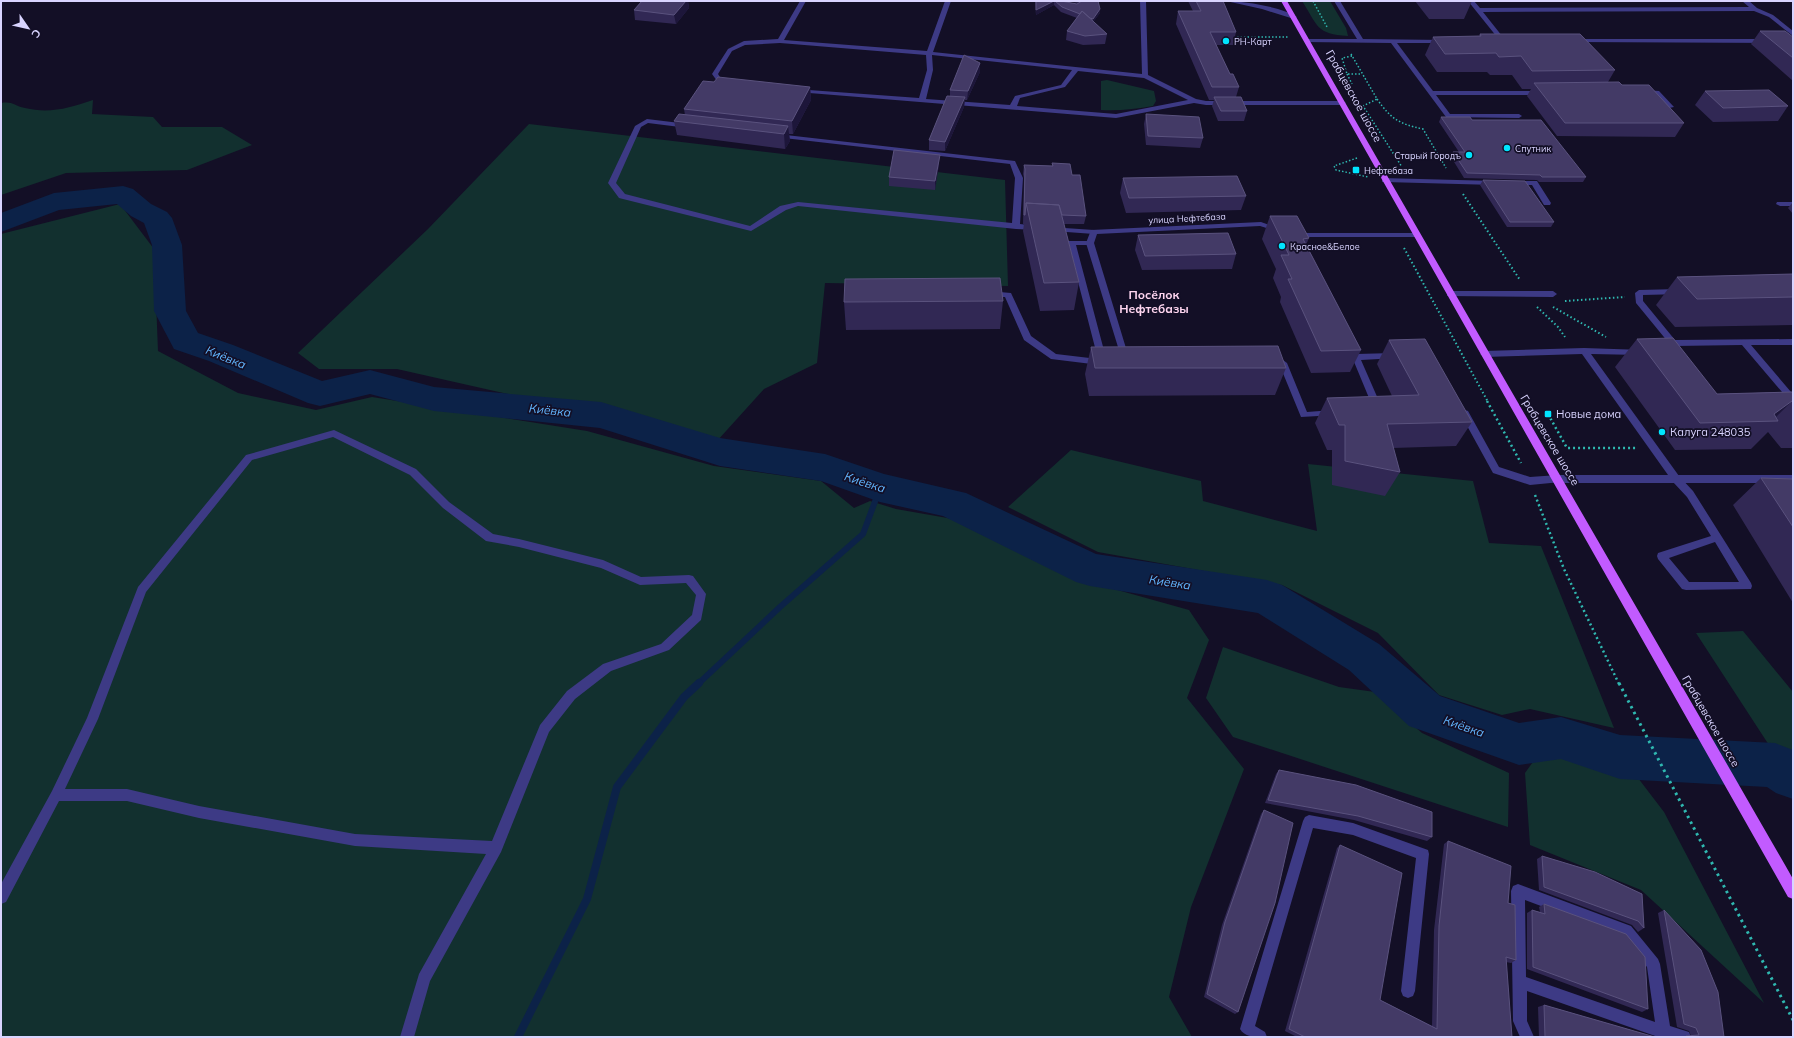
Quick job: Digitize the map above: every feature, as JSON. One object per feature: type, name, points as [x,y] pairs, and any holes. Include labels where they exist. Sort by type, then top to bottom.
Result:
[{"type":"main road","name":"Грабцевское шоссе","points":[[1284,1],[1343,103],[1416,235],[1558,479],[1793,892]]},
{"type":"street","points":[[780,41],[804,1]]},
{"type":"street","points":[[922,100],[930,70],[929,53],[948,1]]},
{"type":"street","points":[[1143,1],[1145,76]]},
{"type":"street","points":[[1229,1],[1263,7],[1294,17]]},
{"type":"street","points":[[1336,1],[1361,41]]},
{"type":"street","points":[[1471,1],[1503,41]]},
{"type":"street","points":[[1745,1],[1755,9],[1771,16],[1793,34]]},
{"type":"street","points":[[1479,10],[1755,9]]},
{"type":"street","points":[[738,86],[722,84],[715,74],[730,50],[744,43],[780,41],[929,53],[1145,76],[1194,101],[1206,103],[1343,103]]},
{"type":"street","points":[[1307,41],[1448,41]]},
{"type":"street","points":[[1393,41],[1448,116],[1519,116]]},
{"type":"street","points":[[1496,41],[1511,41]]},
{"type":"street","points":[[1566,41],[1793,41]]},
{"type":"street","points":[[1013,107],[1018,97],[1063,86],[1076,69]]},
{"type":"street","points":[[786,89],[1116,116],[1194,101]]},
{"type":"street","points":[[1633,92],[1657,92],[1671,107]]},
{"type":"street","points":[[1430,93],[1547,93]]},
{"type":"street","name":"улица Нефтебаза","points":[[694,126],[647,121],[638,126],[612,183],[622,196],[752,229],[783,208],[798,204],[1016,227],[1094,232],[1261,224],[1297,236],[1416,235]]},
{"type":"street","points":[[772,135],[1013,162],[1019,178],[1016,227]]},
{"type":"street","points":[[1386,180],[1534,183],[1547,203]]},
{"type":"street","points":[[1780,204],[1793,204]]},
{"type":"street","points":[[1094,232],[1090,243],[1118,362]]},
{"type":"street","points":[[1090,243],[1072,243],[1118,362]]},
{"type":"street","points":[[1673,343],[1639,301],[1639,293],[1685,292]]},
{"type":"street","points":[[976,294],[1008,295],[1027,338],[1054,357],[1118,362]]},
{"type":"street","points":[[1450,294],[1553,294]]},
{"type":"street","points":[[1744,342],[1790,392],[1779,401],[1793,412]]},
{"type":"street","points":[[1662,358],[1658,353],[1673,343],[1793,342]]},
{"type":"street","points":[[1584,351],[1656,448],[1676,479],[1690,494],[1747,586],[1686,586],[1662,556],[1716,538]]},
{"type":"street","points":[[1484,354],[1584,351],[1652,352]]},
{"type":"street","points":[[1371,412],[1379,411],[1356,357],[1403,356]]},
{"type":"street","points":[[1267,363],[1283,363],[1304,415],[1341,413]]},
{"type":"street","points":[[1460,403],[1496,470],[1530,480],[1676,479],[1792,481]]},
{"type":"street","points":[[1,897],[56,796],[92,718],[142,590],[250,458],[334,433],[413,472],[446,505],[490,538],[519,543],[603,564],[640,581],[689,579],[701,594],[697,617],[665,647],[607,667],[571,695],[544,729],[496,848],[424,979],[407,1037]]},
{"type":"street","points":[[56,796],[127,795],[199,812],[355,840],[496,848]]},
{"type":"street","points":[[1260,1037],[1247,1029],[1309,821],[1353,829],[1423,854],[1408,991]]},
{"type":"street","points":[[1527,1037],[1520,1021],[1518,892],[1626,931],[1653,964],[1664,1032]]},
{"type":"street","points":[[1520,982],[1664,1032],[1684,1037]]},
{"type":"path","points":[[1313,1],[1333,37],[1342,41],[1376,99],[1387,113],[1400,125],[1423,129],[1454,182],[1539,311],[1558,327],[1571,345],[1584,351]]},
{"type":"path","points":[[1236,37],[1294,37],[1280,13]]},
{"type":"path","points":[[1352,56],[1342,58],[1352,84]]},
{"type":"path","points":[[1347,74],[1362,74]]},
{"type":"path","points":[[1376,99],[1363,106],[1411,181]]},
{"type":"path","points":[[1358,158],[1334,166],[1336,170],[1368,177]]},
{"type":"path","points":[[1398,235],[1409,259],[1530,480],[1542,517],[1570,582],[1643,734],[1666,773],[1793,1020]]},
{"type":"path","points":[[1529,294],[1633,352]]},
{"type":"path","points":[[1553,294],[1560,301],[1588,301],[1599,298],[1630,297],[1639,301]]},
{"type":"path","points":[[1548,414],[1567,448],[1656,448]]},
{"type":"green space","points":[[1302,1],[1330,1],[1346,28],[1348,36],[1337,35],[1324,31],[1315,23]]},
{"type":"green space","points":[[1107,80],[1154,91],[1156,101],[1153,106],[1147,107],[1121,110],[1101,110],[1101,81]]},
{"type":"green space","points":[[93,100],[92,114],[153,117],[162,127],[222,127],[252,145],[187,170],[66,173],[1,195],[1,103],[11,103],[34,110],[51,110],[68,108]]},
{"type":"green space","points":[[529,124],[1005,180],[1008,286],[825,283],[817,363],[764,389],[717,441],[397,369],[319,369],[298,353],[428,229]]},
{"type":"green space","points":[[120,204],[154,249],[158,351],[238,393],[316,410],[372,397],[587,431],[714,466],[821,481],[854,508],[870,501],[896,509],[953,519],[1071,577],[1189,610],[1209,640],[1187,698],[1244,769],[1191,907],[1169,997],[1192,1037],[1,1037],[1,234]]},
{"type":"green space","points":[[1071,450],[1201,481],[1203,501],[1317,531],[1308,464],[1473,481],[1489,543],[1541,546],[1614,728],[1530,709],[1502,715],[1439,695],[1378,633],[1282,585],[1098,552],[1008,507]]},
{"type":"green space","points":[[1743,631],[1793,692],[1793,782],[1696,633]]},
{"type":"green space","points":[[1223,647],[1339,687],[1375,692],[1422,733],[1509,773],[1508,827],[1233,737],[1206,698]]},
{"type":"green space","points":[[1568,749],[1638,778],[1664,812],[1764,1003],[1641,890],[1530,845],[1525,773],[1535,759]]},
{"type":"building","points":[[642,1],[686,1],[674,15],[634,10]]},
{"type":"building","points":[[1036,1],[1054,1],[1036,10]]},
{"type":"building","points":[[1055,1],[1077,4],[1082,1],[1098,1],[1100,9],[1093,19],[1082,11],[1080,14],[1062,7]]},
{"type":"building","points":[[1196,1],[1223,1],[1236,32],[1210,32],[1230,74],[1233,74],[1239,87],[1212,87],[1178,11],[1201,11]]},
{"type":"building","points":[[1082,11],[1107,34],[1085,36],[1067,31]]},
{"type":"building","points":[[1760,31],[1785,31],[1793,37],[1793,58]]},
{"type":"building","points":[[1480,34],[1580,34],[1615,70],[1532,71],[1521,56],[1499,57],[1496,53],[1445,54],[1433,37],[1481,36]]},
{"type":"building","points":[[964,55],[980,63],[968,91],[950,90]]},
{"type":"building","points":[[718,77],[810,87],[792,121],[684,109],[703,81],[714,82]]},
{"type":"building","points":[[1619,82],[1622,85],[1649,85],[1684,123],[1565,123],[1534,83]]},
{"type":"building","points":[[1769,90],[1788,106],[1723,108],[1705,91]]},
{"type":"building","points":[[947,96],[965,97],[945,142],[929,140]]},
{"type":"building","points":[[1214,97],[1241,97],[1247,111],[1221,111]]},
{"type":"building","points":[[679,114],[788,126],[784,134],[674,121]]},
{"type":"building","points":[[1146,114],[1199,117],[1203,138],[1148,136]]},
{"type":"building","name":"Спутник","points":[[1441,117],[1470,117],[1472,120],[1541,120],[1586,177],[1542,177],[1540,175],[1467,173],[1453,152],[1465,152]]},
{"type":"building","points":[[894,150],[940,155],[935,181],[889,177]]},
{"type":"building","points":[[1052,163],[1070,164],[1072,175],[1080,175],[1086,216],[1062,215],[1059,205],[1026,203],[1024,215],[1024,165],[1053,166]]},
{"type":"building","points":[[1237,176],[1246,196],[1129,198],[1123,178]]},
{"type":"building","points":[[1483,180],[1525,181],[1554,222],[1510,222]]},
{"type":"building","points":[[1026,203],[1059,205],[1079,282],[1044,283]]},
{"type":"building","points":[[1270,216],[1297,216],[1309,238],[1303,239],[1361,350],[1321,351],[1288,279],[1292,279],[1281,255],[1289,255]]},
{"type":"building","points":[[1228,233],[1236,254],[1145,256],[1138,235]]},
{"type":"building","points":[[1793,274],[1793,297],[1697,299],[1677,277]]},
{"type":"building","points":[[1000,278],[1003,301],[844,302],[845,279]]},
{"type":"building","points":[[1673,338],[1717,394],[1793,392],[1793,401],[1774,414],[1778,421],[1700,423],[1637,339]]},
{"type":"building","points":[[1425,339],[1472,422],[1387,424],[1400,472],[1345,461],[1345,425],[1339,425],[1327,398],[1419,395],[1389,340]]},
{"type":"building","points":[[1278,346],[1286,368],[1095,368],[1091,347]]},
{"type":"building","points":[[1761,478],[1793,479],[1793,527]]},
{"type":"building","points":[[1279,770],[1356,785],[1432,812],[1432,837],[1358,816],[1268,800]]},
{"type":"building","points":[[1264,810],[1293,823],[1275,903],[1238,1012],[1207,994],[1225,922]]},
{"type":"building","points":[[1448,841],[1511,866],[1508,903],[1515,905],[1516,960],[1506,957],[1512,1037],[1305,1037],[1289,1029],[1340,845],[1402,873],[1380,1000],[1437,1029],[1439,926]]},
{"type":"building","points":[[1542,856],[1595,872],[1642,894],[1644,928],[1638,921],[1544,887]]},
{"type":"building","points":[[1544,904],[1626,934],[1645,957],[1648,1009],[1533,967],[1532,910],[1545,914]]},
{"type":"building","points":[[1664,910],[1701,950],[1718,992],[1724,1037],[1686,1037],[1699,1035],[1696,1028],[1684,1024]]},
{"type":"building","points":[[1544,1005],[1655,1037],[1545,1037]]},
{"type":"waterway","name":"Киёвка","points":[[1,223],[54,202],[123,195],[141,210],[157,218],[167,245],[170,311],[186,341],[221,353],[320,394],[370,382],[434,399],[601,415],[720,452],[825,468],[880,488],[952,503],[1090,570],[1267,597],[1364,657],[1425,712],[1519,744],[1561,738],[1620,757],[1775,765],[1793,777]]},
{"type":"waterway","points":[[698,684],[780,607],[863,534],[880,488]]},
{"type":"waterway","points":[[518,1037],[587,899],[617,787],[684,697],[699,683]]},
{"type":"place","name":"РН-Карт","points":[[1226,41]]},
{"type":"place","name":"Спутник","points":[[1507,148]]},
{"type":"place","name":"Старый Городъ","points":[[1469,155]]},
{"type":"place","name":"Нефтебаза","points":[[1356,170]]},
{"type":"place","name":"Красное&Белое","points":[[1282,246]]},
{"type":"place","name":"Новые дома","points":[[1548,414]]},
{"type":"place","name":"Калуга 248035","points":[[1662,432]]},
{"type":"district","name":"Посёлок Нефтебазы","points":[[1154,301]]}]
